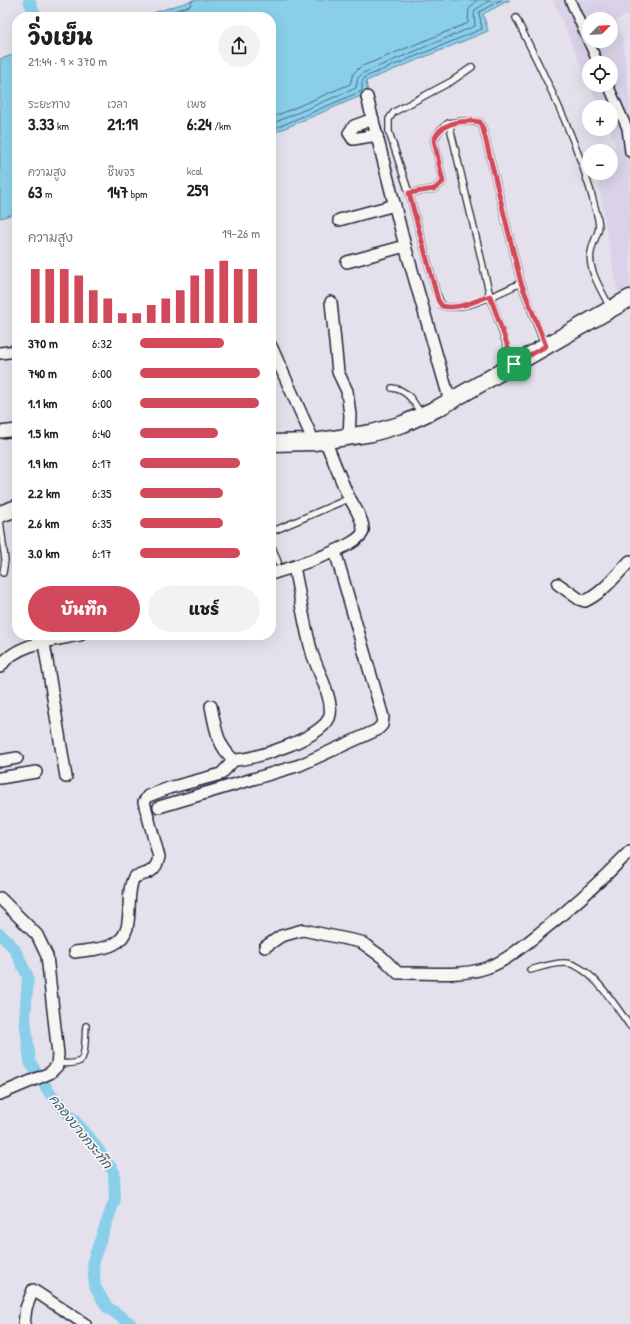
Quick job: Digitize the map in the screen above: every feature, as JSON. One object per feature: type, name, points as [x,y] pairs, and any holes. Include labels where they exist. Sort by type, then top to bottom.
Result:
[{"type":"main road","points":[[276,443],[320,441],[349,437],[389,428],[422,416],[630,298]]},
{"type":"main road","points":[[0,514],[12,510]]},
{"type":"street","points":[[570,0],[595,56]]},
{"type":"street","points":[[611,92],[627,128],[630,152]]},
{"type":"street","points":[[367,97],[405,246],[450,401]]},
{"type":"street","points":[[373,119],[354,126],[349,133],[353,139],[377,135]]},
{"type":"street","points":[[339,220],[395,205]]},
{"type":"street","points":[[347,262],[405,246]]},
{"type":"street","points":[[331,302],[338,372],[347,391],[350,415],[349,437]]},
{"type":"street","points":[[0,353],[12,352]]},
{"type":"street","points":[[276,356],[362,522],[363,531],[359,539],[335,551],[276,572]]},
{"type":"street","points":[[0,432],[12,431]]},
{"type":"street","points":[[159,807],[300,765],[377,730],[382,725],[383,717],[335,551]]},
{"type":"street","points":[[558,584],[585,601],[592,598],[602,590],[630,561]]},
{"type":"street","points":[[75,952],[113,945],[123,939],[128,931],[130,885],[134,877],[149,874],[157,866],[159,857],[144,802],[148,796],[169,788],[221,774],[234,760],[254,757],[311,736],[324,724],[330,715],[328,698],[307,632],[294,567]]},
{"type":"street","points":[[0,667],[4,661],[20,651],[58,640]]},
{"type":"street","points":[[44,643],[66,777]]},
{"type":"street","points":[[211,706],[218,738],[224,750],[234,760]]},
{"type":"street","points":[[0,761],[17,758]]},
{"type":"street","points":[[0,778],[36,772]]},
{"type":"street","points":[[265,948],[281,936],[303,930],[361,942],[382,957],[398,973],[424,972],[448,974],[485,969],[508,957],[552,924],[595,888],[630,851]]},
{"type":"street","points":[[0,898],[37,934],[47,956],[57,1063],[57,1066],[50,1073],[0,1094]]},
{"type":"street","points":[[24,1324],[26,1308],[33,1290],[85,1324]]},
{"type":"lane","points":[[516,18],[556,99],[577,151],[600,227],[591,252],[591,264],[610,309]]},
{"type":"lane","points":[[472,67],[452,81],[394,112],[389,119],[388,132],[409,193],[436,292],[442,306],[449,308],[461,306],[521,283]]},
{"type":"lane","points":[[409,193],[434,189],[443,182],[434,140],[440,130],[449,124],[474,121],[480,122],[521,283],[546,346]]},
{"type":"lane","points":[[449,124],[490,296],[514,364]]},
{"type":"lane","points":[[392,388],[401,389],[406,392],[422,416]]},
{"type":"lane","points":[[276,530],[350,498]]},
{"type":"lane","points":[[0,520],[4,540],[5,560],[3,573]]},
{"type":"lane","points":[[276,557],[278,562]]},
{"type":"lane","points":[[530,970],[558,963],[566,963],[576,966],[588,973],[602,988],[630,1026]]},
{"type":"lane","points":[[57,1063],[80,1061],[83,1056],[86,1026]]},
{"type":"shaded area","points":[[553,0],[630,0],[630,14],[618,19],[618,12],[582,12],[582,48],[618,48],[618,25],[623,39],[630,104],[630,288],[618,295],[598,180],[618,180],[618,144],[615,144],[612,136],[618,136],[618,100],[596,100],[593,92],[618,92],[618,56],[582,56],[582,68]]},
{"type":"water","points":[[194,0],[510,0],[483,14],[488,31],[366,81],[368,93],[276,132],[276,12],[156,12]]},
{"type":"water","points":[[12,55],[12,214],[0,218],[0,59]]},
{"type":"waterway","points":[[29,0],[34,12]]},
{"type":"waterway","name":"คลองบางกระทึก","points":[[0,934],[14,948],[28,977],[25,1018],[30,1062],[49,1092],[89,1137],[114,1172],[115,1199],[93,1261],[95,1287],[107,1307],[131,1324]]},
{"type":"route","points":[[464,121],[480,122],[521,283],[546,346],[514,364],[490,296],[461,306],[449,308],[442,306],[438,300],[409,193],[434,189],[443,182],[434,140],[435,136],[440,130],[449,124],[464,121]]}]
